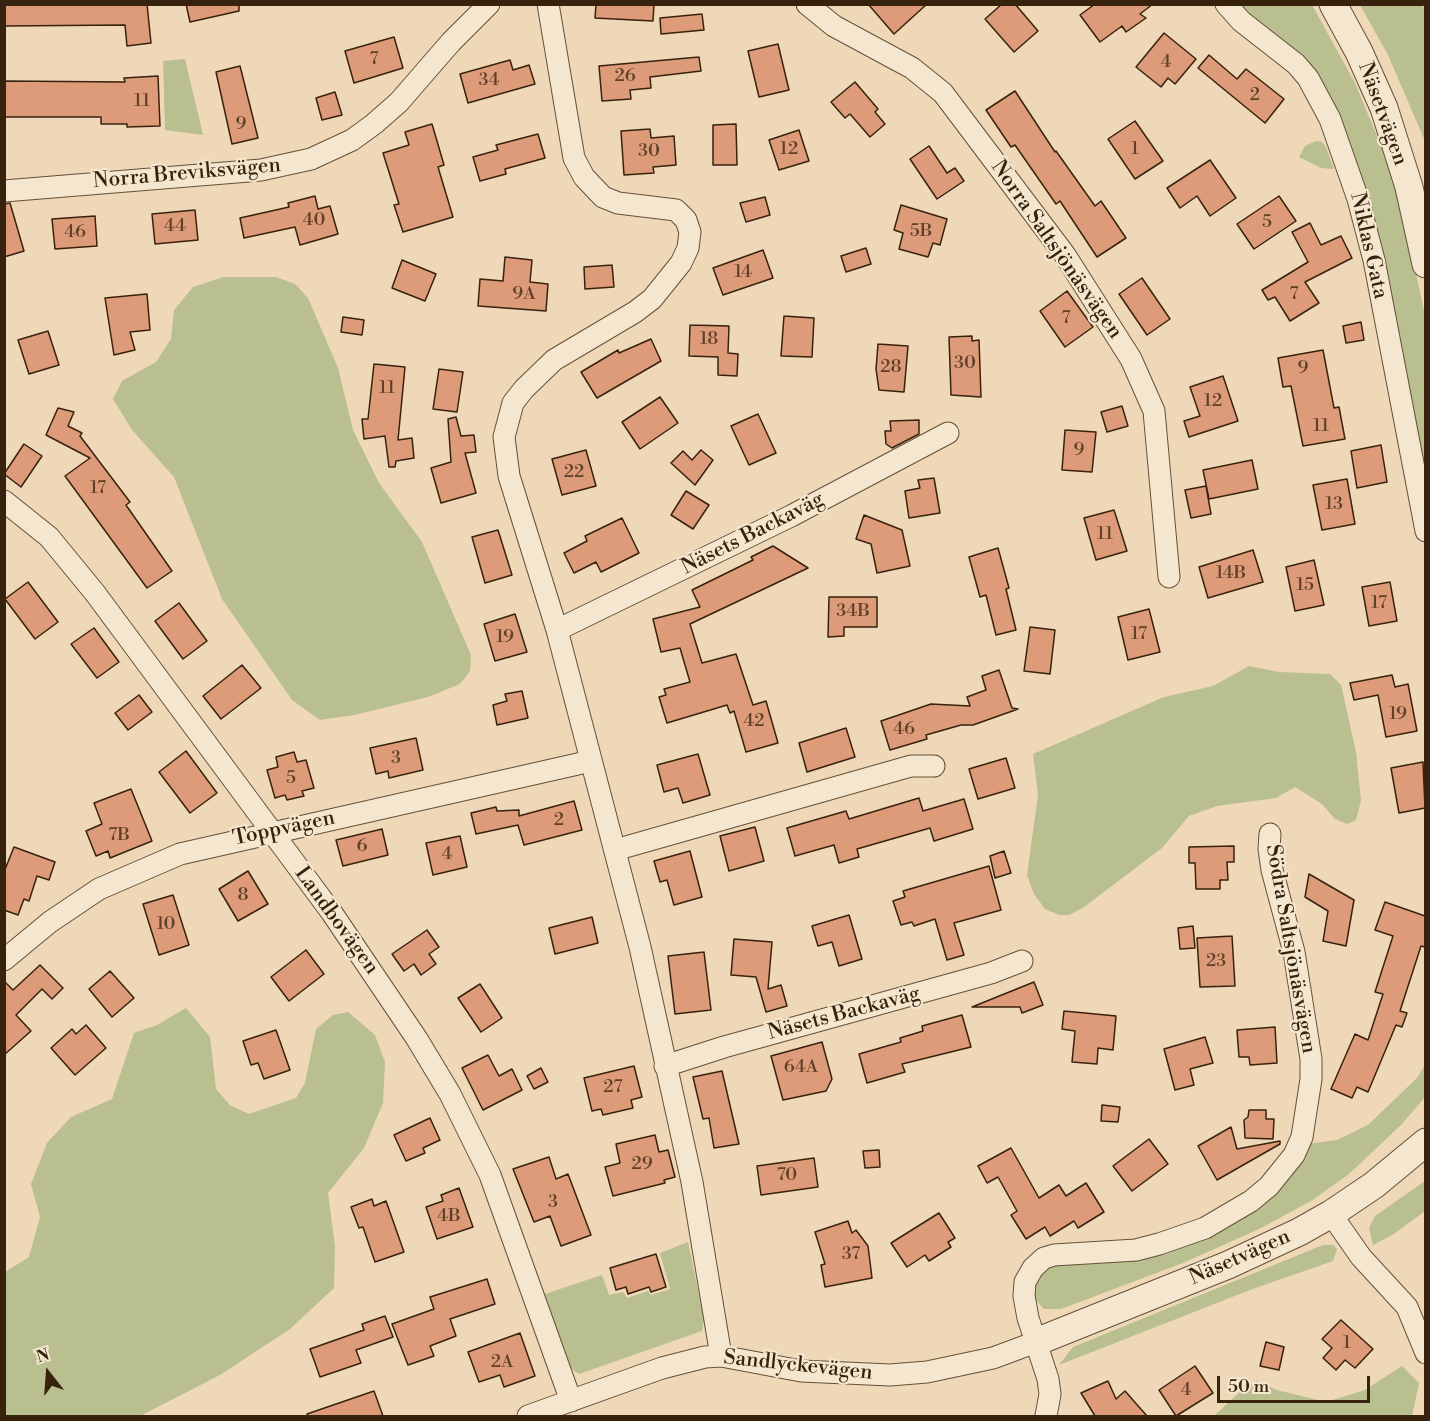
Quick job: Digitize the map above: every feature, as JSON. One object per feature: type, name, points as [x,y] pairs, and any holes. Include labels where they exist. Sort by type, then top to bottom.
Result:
[{"type":"street","name":"Norra Breviksvägen","points":[[4,191],[261,170],[311,159],[352,140],[374,124],[399,102],[451,42],[489,4]]},
{"type":"street","points":[[548,4],[574,158],[584,177],[603,196],[633,207],[676,210],[686,220],[690,238],[681,263],[652,299],[635,312],[554,360],[524,389],[513,403],[507,421],[505,448],[508,476],[556,630],[640,947],[692,1182],[721,1356]]},
{"type":"street","name":"Norra Saltsjönäsvägen","points":[[807,4],[834,26],[912,68],[943,93],[1065,255],[1131,359],[1154,411],[1169,577]]},
{"type":"street","name":"Niklas Gata","points":[[1226,4],[1302,71],[1330,119],[1358,199],[1374,260],[1425,531]]},
{"type":"street","name":"Näsetvägen","points":[[1333,4],[1359,52],[1384,108],[1409,187],[1425,264]]},
{"type":"street","name":"Näsets Backaväg","points":[[556,630],[791,516],[948,433]]},
{"type":"street","name":"Landbovägen","points":[[4,501],[41,530],[65,554],[332,913],[386,991],[450,1094],[490,1174],[571,1401]]},
{"type":"street","name":"Toppvägen","points":[[4,960],[50,922],[80,901],[124,876],[180,854],[591,761]]},
{"type":"street","points":[[615,850],[910,765],[934,766]]},
{"type":"street","name":"Södra Saltsjönäsvägen","points":[[1046,1416],[1050,1394],[1048,1379],[1028,1318],[1024,1296],[1025,1281],[1033,1268],[1044,1258],[1065,1253],[1136,1250],[1197,1231],[1260,1193],[1282,1172],[1294,1155],[1302,1137],[1308,1107],[1311,1059],[1294,952],[1272,870],[1269,849],[1270,834]]},
{"type":"street","name":"Näsets Backaväg","points":[[665,1066],[724,1047],[991,973],[1022,961]]},
{"type":"street","name":"Näsetvägen","points":[[1036,1342],[1228,1266],[1331,1214],[1391,1172],[1425,1142]]},
{"type":"street","points":[[1331,1214],[1361,1257],[1407,1307],[1425,1353]]},
{"type":"street","name":"Sandlyckevägen","points":[[528,1416],[687,1360],[721,1356],[801,1371],[890,1375],[927,1372],[983,1360],[1036,1342]]},
{"type":"green space","points":[[1241,5],[1312,5],[1355,83],[1384,153],[1404,217],[1425,316],[1425,475],[1343,128]]},
{"type":"green space","points":[[1360,5],[1422,5],[1425,10],[1425,141],[1388,55]]},
{"type":"green space","points":[[185,59],[203,135],[165,130],[163,61]]},
{"type":"green space","points":[[1316,141],[1322,142],[1326,147],[1334,169],[1321,168],[1299,157],[1305,146]]},
{"type":"green space","points":[[224,277],[276,277],[295,284],[308,298],[338,368],[353,430],[379,483],[422,542],[471,655],[470,671],[460,684],[428,697],[354,715],[320,720],[292,700],[222,599],[174,477],[132,430],[113,399],[122,381],[156,362],[171,339],[174,310],[193,287]]},
{"type":"green space","points":[[1249,666],[1279,672],[1330,674],[1341,685],[1356,752],[1361,801],[1356,820],[1347,824],[1335,819],[1322,804],[1295,787],[1276,798],[1217,806],[1189,816],[1162,848],[1084,907],[1069,915],[1059,915],[1045,909],[1034,894],[1027,875],[1038,795],[1033,754],[1164,697],[1213,686]]},
{"type":"green space","points":[[186,1008],[210,1037],[216,1089],[231,1106],[249,1114],[296,1098],[305,1083],[316,1029],[333,1015],[348,1012],[375,1035],[385,1062],[383,1103],[364,1148],[328,1193],[335,1246],[334,1288],[290,1329],[220,1375],[142,1415],[5,1416],[5,1272],[29,1257],[40,1217],[31,1184],[47,1143],[71,1117],[112,1099],[134,1033],[157,1025]]},
{"type":"green space","points":[[1425,1065],[1425,1097],[1402,1124],[1349,1174],[1311,1201],[1259,1229],[1183,1263],[1061,1309],[1044,1309],[1036,1300],[1033,1290],[1041,1270],[1056,1263],[1186,1246],[1308,1144],[1337,1140],[1368,1125],[1417,1078]]},
{"type":"green space","points":[[1425,1181],[1425,1211],[1394,1234],[1373,1245],[1369,1228],[1375,1216]]},
{"type":"green space","points":[[688,1242],[704,1319],[702,1331],[579,1374],[569,1367],[543,1297],[545,1294],[602,1275],[609,1295],[623,1292],[627,1298],[648,1291],[651,1295],[670,1289],[660,1253]]},
{"type":"green space","points":[[1323,1245],[1333,1245],[1337,1249],[1333,1261],[1250,1290],[1059,1365],[1073,1347]]},
{"type":"green space","points":[[1402,1366],[1419,1383],[1412,1416],[1214,1416],[1244,1388],[1257,1381],[1277,1390],[1326,1402],[1365,1390]]},
{"type":"building","points":[[4,4],[147,4],[151,43],[127,46],[125,25],[4,26]]},
{"type":"building","points":[[186,4],[239,4],[239,11],[190,22]]},
{"type":"building","points":[[596,4],[654,4],[653,21],[595,18]]},
{"type":"building","points":[[868,4],[927,4],[894,34]]},
{"type":"building","points":[[1002,4],[1015,4],[1038,31],[1014,52],[985,19]]},
{"type":"building","points":[[1095,4],[1153,4],[1140,14],[1146,18],[1126,32],[1122,26],[1100,42],[1080,15]]},
{"type":"building","points":[[702,14],[704,30],[661,34],[660,18]]},
{"type":"building","points":[[1164,33],[1196,59],[1175,84],[1168,78],[1161,87],[1136,67]]},
{"type":"building","points":[[394,37],[403,68],[354,83],[345,51]]},
{"type":"building","points":[[778,44],[789,90],[759,97],[748,51]]},
{"type":"building","points":[[1209,55],[1237,79],[1246,69],[1284,99],[1265,123],[1198,68]]},
{"type":"building","points":[[699,57],[701,71],[650,77],[651,88],[630,90],[631,99],[602,101],[599,66]]},
{"type":"building","points":[[510,60],[513,70],[529,65],[535,84],[468,103],[460,74]]},
{"type":"building","points":[[240,66],[258,138],[232,144],[216,72]]},
{"type":"building","points":[[158,76],[160,126],[127,127],[127,124],[101,124],[101,117],[4,117],[4,81],[125,82],[124,78]]},
{"type":"building","points":[[855,82],[878,109],[875,112],[885,124],[870,137],[850,114],[845,118],[831,102]]},
{"type":"building","points":[[1015,91],[1055,152],[1095,206],[1101,201],[1126,238],[1097,257],[1060,201],[1056,204],[1015,145],[1011,147],[986,110]]},
{"type":"building","points":[[335,92],[342,115],[322,120],[316,98]]},
{"type":"building","points":[[1135,121],[1163,161],[1135,179],[1108,139]]},
{"type":"building","points":[[432,124],[444,165],[438,167],[453,217],[403,232],[394,205],[399,204],[383,153],[409,145],[405,132]]},
{"type":"building","points":[[736,124],[737,165],[713,165],[713,125]]},
{"type":"building","points":[[650,129],[651,138],[674,136],[676,165],[653,167],[654,173],[624,175],[621,131]]},
{"type":"building","points":[[799,130],[809,161],[779,170],[769,140]]},
{"type":"building","points":[[538,134],[545,158],[505,169],[506,174],[480,181],[473,157],[498,150],[496,145]]},
{"type":"building","points":[[929,146],[947,173],[955,168],[964,181],[937,199],[910,159]]},
{"type":"building","points":[[1210,160],[1236,198],[1210,216],[1197,196],[1180,208],[1167,188]]},
{"type":"building","points":[[315,196],[318,209],[330,206],[338,234],[300,245],[295,227],[244,238],[240,218],[289,207],[288,203]]},
{"type":"building","points":[[1279,196],[1296,221],[1254,249],[1237,224]]},
{"type":"building","points":[[765,197],[770,215],[746,222],[740,203]]},
{"type":"building","points":[[10,203],[24,251],[4,257],[4,204]]},
{"type":"building","points":[[901,205],[947,219],[940,245],[933,243],[928,257],[899,249],[903,233],[894,230]]},
{"type":"building","points":[[195,210],[198,240],[155,244],[152,214]]},
{"type":"building","points":[[95,216],[97,246],[55,249],[52,219]]},
{"type":"building","points":[[1310,223],[1321,245],[1341,236],[1352,258],[1305,282],[1319,303],[1290,321],[1275,297],[1268,300],[1262,290],[1308,262],[1292,232]]},
{"type":"building","points":[[866,248],[871,264],[846,272],[841,256]]},
{"type":"building","points":[[763,250],[773,278],[723,295],[713,268]]},
{"type":"building","points":[[505,257],[532,260],[530,282],[548,284],[546,311],[478,306],[480,279],[503,281]]},
{"type":"building","points":[[402,260],[436,274],[425,301],[392,288]]},
{"type":"building","points":[[612,265],[614,287],[585,289],[584,267]]},
{"type":"building","points":[[1142,278],[1170,319],[1147,335],[1119,294]]},
{"type":"building","points":[[1067,291],[1093,327],[1065,347],[1040,311]]},
{"type":"building","points":[[147,294],[150,330],[130,332],[135,350],[114,355],[105,298]]},
{"type":"building","points":[[784,316],[814,318],[812,357],[781,356]]},
{"type":"building","points":[[343,317],[364,320],[362,335],[341,332]]},
{"type":"building","points":[[1361,322],[1364,340],[1346,343],[1343,326]]},
{"type":"building","points":[[690,325],[729,326],[728,353],[738,354],[737,376],[718,375],[718,357],[689,356]]},
{"type":"building","points":[[48,331],[59,365],[29,374],[18,340]]},
{"type":"building","points":[[972,336],[972,341],[979,340],[981,397],[951,395],[949,337]]},
{"type":"building","points":[[651,339],[661,361],[597,398],[581,372],[618,350],[619,353]]},
{"type":"building","points":[[878,344],[908,346],[904,392],[879,390],[876,369]]},
{"type":"building","points":[[1323,350],[1334,408],[1339,407],[1345,439],[1303,446],[1291,386],[1283,387],[1278,358]]},
{"type":"building","points":[[374,364],[405,367],[398,440],[412,438],[414,458],[396,461],[395,467],[389,467],[385,436],[364,439],[362,419],[368,419]]},
{"type":"building","points":[[439,369],[463,372],[457,412],[433,409]]},
{"type":"building","points":[[1223,376],[1238,421],[1189,437],[1184,421],[1200,416],[1190,387]]},
{"type":"building","points":[[660,397],[678,423],[640,449],[622,422]]},
{"type":"building","points":[[1122,406],[1128,426],[1107,432],[1101,412]]},
{"type":"building","points":[[58,408],[74,412],[68,426],[82,433],[80,436],[130,502],[126,505],[172,571],[147,588],[65,476],[90,458],[46,435]]},
{"type":"building","points":[[758,414],[776,453],[749,465],[731,426]]},
{"type":"building","points":[[456,417],[461,436],[474,435],[476,452],[465,453],[476,493],[441,503],[431,468],[451,462],[448,419]]},
{"type":"building","points":[[919,420],[919,434],[892,448],[886,444],[885,431],[891,431],[890,421]]},
{"type":"building","points":[[1065,430],[1096,432],[1092,472],[1062,470]]},
{"type":"building","points":[[24,444],[42,456],[21,487],[4,474]]},
{"type":"building","points":[[1381,445],[1387,482],[1357,488],[1351,451]]},
{"type":"building","points":[[586,450],[596,486],[562,495],[552,459]]},
{"type":"building","points":[[701,450],[713,460],[695,485],[671,463],[683,451],[692,460]]},
{"type":"building","points":[[1252,460],[1258,489],[1209,499],[1203,470]]},
{"type":"building","points":[[934,478],[940,513],[909,518],[905,491],[920,488],[918,480]]},
{"type":"building","points":[[1347,479],[1355,524],[1322,530],[1313,485]]},
{"type":"building","points":[[1206,486],[1211,514],[1191,518],[1185,490]]},
{"type":"building","points":[[686,491],[709,505],[693,529],[671,515]]},
{"type":"building","points":[[1114,510],[1127,551],[1096,560],[1084,518]]},
{"type":"building","points":[[864,515],[902,530],[910,566],[877,573],[871,544],[856,539]]},
{"type":"building","points":[[622,518],[639,553],[601,572],[596,562],[574,573],[564,553],[587,541],[585,536]]},
{"type":"building","points":[[498,530],[512,575],[485,583],[472,537]]},
{"type":"building","points":[[773,546],[808,568],[690,624],[702,663],[736,654],[753,705],[766,701],[778,743],[746,752],[734,711],[730,713],[727,705],[667,723],[659,697],[666,695],[664,689],[690,682],[680,648],[661,652],[653,619],[700,607],[692,590],[753,560],[751,557]]},
{"type":"building","points":[[998,548],[1009,588],[1006,589],[1016,630],[996,635],[986,595],[980,597],[969,557]]},
{"type":"building","points":[[1253,550],[1263,582],[1208,598],[1199,567]]},
{"type":"building","points":[[1314,560],[1324,605],[1295,611],[1286,567]]},
{"type":"building","points":[[28,582],[58,622],[35,639],[5,599]]},
{"type":"building","points":[[1390,582],[1397,621],[1369,626],[1362,587]]},
{"type":"building","points":[[829,597],[877,597],[877,627],[844,627],[844,636],[828,637]]},
{"type":"building","points":[[179,603],[207,641],[183,659],[155,621]]},
{"type":"building","points":[[1149,609],[1160,652],[1128,660],[1118,617]]},
{"type":"building","points":[[515,614],[527,652],[495,661],[484,624]]},
{"type":"building","points":[[1030,627],[1055,630],[1050,674],[1024,671]]},
{"type":"building","points":[[94,628],[119,662],[97,678],[71,644]]},
{"type":"building","points":[[242,665],[261,688],[221,719],[203,696]]},
{"type":"building","points":[[999,670],[1012,708],[1018,709],[973,725],[961,725],[926,735],[927,739],[890,750],[881,721],[931,704],[970,706],[967,697],[986,690],[982,676]]},
{"type":"building","points":[[1392,675],[1395,687],[1408,684],[1417,731],[1386,737],[1378,695],[1354,700],[1350,683]]},
{"type":"building","points":[[522,691],[528,718],[497,725],[493,705],[507,701],[505,694]]},
{"type":"building","points":[[139,695],[152,712],[128,730],[115,713]]},
{"type":"building","points":[[846,728],[855,757],[807,772],[799,743]]},
{"type":"building","points":[[416,738],[423,770],[389,778],[388,771],[376,774],[370,748]]},
{"type":"building","points":[[186,751],[217,793],[190,813],[159,772]]},
{"type":"building","points":[[294,752],[297,762],[306,760],[314,788],[302,791],[304,796],[287,800],[285,795],[275,798],[267,770],[278,767],[276,757]]},
{"type":"building","points":[[698,754],[710,795],[683,803],[678,788],[664,792],[657,765]]},
{"type":"building","points":[[1006,758],[1015,788],[978,799],[969,769]]},
{"type":"building","points":[[1423,762],[1425,808],[1399,813],[1391,768]]},
{"type":"building","points":[[131,789],[152,841],[110,858],[108,851],[96,856],[86,831],[102,824],[94,803]]},
{"type":"building","points":[[919,798],[923,811],[964,799],[973,829],[934,841],[930,828],[857,849],[859,857],[839,863],[834,845],[795,856],[787,828],[846,811],[849,819]]},
{"type":"building","points":[[574,801],[582,830],[524,845],[518,825],[476,834],[471,813],[496,807],[497,811],[519,810],[519,816]]},
{"type":"building","points":[[755,827],[764,861],[729,871],[720,836]]},
{"type":"building","points":[[382,829],[388,855],[343,866],[336,840]]},
{"type":"building","points":[[460,836],[467,867],[433,875],[426,843]]},
{"type":"building","points":[[1234,846],[1234,862],[1227,862],[1228,880],[1220,880],[1220,889],[1196,889],[1195,863],[1189,863],[1189,847]]},
{"type":"building","points":[[14,847],[55,862],[49,880],[37,876],[29,901],[24,899],[18,915],[4,910],[4,872]]},
{"type":"building","points":[[690,851],[702,897],[674,905],[667,880],[660,882],[654,861]]},
{"type":"building","points":[[1004,851],[1011,873],[995,878],[990,856]]},
{"type":"building","points":[[989,866],[1001,910],[954,923],[964,955],[947,960],[935,919],[914,926],[912,922],[901,925],[893,901],[905,897],[903,891]]},
{"type":"building","points":[[248,871],[268,904],[238,921],[219,889]]},
{"type":"building","points":[[1309,874],[1354,900],[1346,946],[1323,941],[1328,911],[1305,897]]},
{"type":"building","points":[[173,895],[189,945],[159,955],[143,904]]},
{"type":"building","points":[[1385,902],[1425,916],[1425,947],[1421,946],[1400,1011],[1407,1013],[1402,1027],[1396,1025],[1368,1092],[1357,1087],[1352,1098],[1331,1089],[1355,1034],[1368,1040],[1383,994],[1375,992],[1393,936],[1375,930]]},
{"type":"building","points":[[849,915],[862,959],[839,966],[832,942],[818,946],[812,926]]},
{"type":"building","points":[[592,917],[598,943],[555,954],[549,928]]},
{"type":"building","points":[[1193,926],[1195,948],[1180,949],[1178,928]]},
{"type":"building","points":[[427,930],[439,947],[429,954],[436,964],[421,975],[414,964],[404,971],[392,954]]},
{"type":"building","points":[[1232,936],[1235,986],[1200,987],[1197,938]]},
{"type":"building","points":[[734,939],[772,942],[768,989],[781,985],[787,1006],[766,1012],[756,977],[731,975]]},
{"type":"building","points":[[306,950],[324,974],[289,1001],[271,977]]},
{"type":"building","points":[[704,952],[711,1010],[675,1014],[668,956]]},
{"type":"building","points":[[40,965],[63,988],[52,999],[42,989],[16,1015],[31,1031],[4,1055],[4,981],[13,990]]},
{"type":"building","points":[[110,971],[134,998],[112,1017],[89,989]]},
{"type":"building","points":[[1034,982],[1043,1005],[1022,1013],[1020,1007],[972,1007]]},
{"type":"building","points":[[480,984],[502,1018],[481,1032],[458,998]]},
{"type":"building","points":[[1064,1011],[1116,1016],[1113,1050],[1098,1048],[1097,1064],[1072,1062],[1075,1031],[1062,1029]]},
{"type":"building","points":[[962,1015],[971,1047],[902,1064],[905,1072],[867,1083],[859,1054],[901,1042],[900,1038],[923,1031],[922,1026]]},
{"type":"building","points":[[86,1025],[106,1048],[75,1075],[51,1048],[72,1029],[76,1034]]},
{"type":"building","points":[[1275,1027],[1277,1063],[1250,1065],[1249,1057],[1239,1057],[1237,1030]]},
{"type":"building","points":[[276,1030],[290,1070],[264,1079],[258,1063],[251,1065],[243,1041]]},
{"type":"building","points":[[1205,1037],[1213,1063],[1190,1069],[1194,1085],[1175,1090],[1164,1049]]},
{"type":"building","points":[[822,1042],[832,1079],[826,1091],[783,1100],[771,1056]]},
{"type":"building","points":[[488,1055],[499,1076],[512,1069],[522,1090],[483,1110],[462,1068]]},
{"type":"building","points":[[634,1066],[642,1097],[631,1100],[633,1108],[603,1115],[601,1109],[592,1111],[584,1078]]},
{"type":"building","points":[[541,1068],[548,1082],[534,1089],[527,1076]]},
{"type":"building","points":[[722,1071],[739,1144],[714,1148],[709,1118],[703,1119],[693,1077]]},
{"type":"building","points":[[1102,1105],[1120,1107],[1118,1122],[1101,1121]]},
{"type":"building","points":[[1249,1110],[1266,1110],[1266,1119],[1274,1119],[1273,1139],[1245,1138],[1244,1120],[1248,1117]]},
{"type":"building","points":[[430,1118],[440,1140],[423,1148],[425,1153],[406,1161],[394,1135]]},
{"type":"building","points":[[1231,1127],[1237,1149],[1280,1141],[1280,1144],[1217,1180],[1198,1146]]},
{"type":"building","points":[[655,1135],[659,1152],[668,1150],[675,1177],[664,1180],[665,1183],[613,1196],[605,1167],[620,1163],[616,1144]]},
{"type":"building","points":[[1149,1139],[1168,1164],[1132,1191],[1113,1166]]},
{"type":"building","points":[[1011,1148],[1039,1198],[1059,1185],[1066,1196],[1086,1183],[1104,1212],[1078,1228],[1074,1221],[1050,1236],[1045,1227],[1026,1239],[1011,1215],[1017,1211],[998,1177],[987,1183],[978,1166]]},
{"type":"building","points":[[879,1150],[880,1167],[865,1168],[863,1151]]},
{"type":"building","points":[[549,1157],[556,1179],[568,1174],[591,1235],[561,1246],[550,1216],[534,1222],[513,1169]]},
{"type":"building","points":[[814,1158],[818,1187],[761,1195],[757,1166]]},
{"type":"building","points":[[459,1188],[473,1227],[437,1239],[426,1207],[443,1201],[441,1195]]},
{"type":"building","points":[[372,1199],[374,1206],[386,1201],[404,1252],[375,1262],[363,1227],[359,1228],[351,1207]]},
{"type":"building","points":[[939,1213],[955,1238],[948,1242],[951,1247],[929,1261],[925,1255],[907,1267],[891,1243]]},
{"type":"building","points":[[848,1221],[852,1233],[856,1230],[868,1246],[872,1278],[825,1287],[821,1265],[825,1264],[815,1232]]},
{"type":"building","points":[[656,1254],[666,1287],[651,1292],[649,1287],[628,1294],[626,1287],[616,1290],[610,1268]]},
{"type":"building","points":[[487,1279],[495,1304],[450,1319],[456,1336],[430,1346],[434,1356],[408,1365],[392,1324],[434,1309],[430,1297]]},
{"type":"building","points":[[385,1316],[393,1337],[356,1350],[361,1363],[320,1377],[310,1349],[364,1330],[362,1324]]},
{"type":"building","points":[[1341,1320],[1373,1349],[1355,1368],[1345,1360],[1336,1370],[1323,1358],[1332,1348],[1322,1339]]},
{"type":"building","points":[[520,1333],[535,1376],[504,1387],[500,1375],[479,1382],[468,1352]]},
{"type":"building","points":[[1266,1342],[1284,1347],[1279,1370],[1260,1366]]},
{"type":"building","points":[[1195,1366],[1213,1393],[1176,1416],[1159,1390]]},
{"type":"building","points":[[1108,1381],[1116,1399],[1125,1391],[1147,1416],[1095,1416],[1081,1393]]},
{"type":"building","points":[[374,1391],[383,1416],[308,1416],[307,1414]]}]
